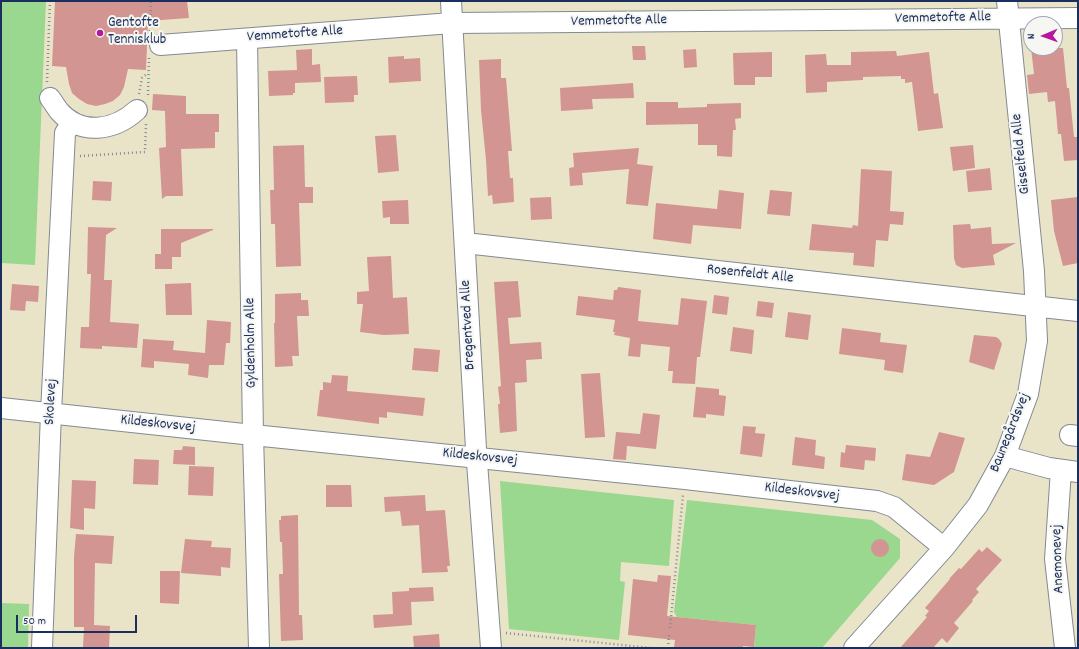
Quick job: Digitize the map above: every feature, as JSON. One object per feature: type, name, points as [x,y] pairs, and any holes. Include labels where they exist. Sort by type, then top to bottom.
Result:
[{"type":"street","name":"Bregentved Alle","points":[[451,1],[477,458],[491,640]]},
{"type":"street","name":"Vemmetofte Alle","points":[[160,45],[452,23],[1007,10],[1078,18]]},
{"type":"street","name":"Gisselfeld Alle","points":[[1007,10],[1034,271],[1036,306]]},
{"type":"street","name":"Gyldenholm Alle","points":[[247,39],[253,435],[259,648]]},
{"type":"street","points":[[50,98],[59,112],[72,122],[95,128],[118,124],[137,110]]},
{"type":"street","name":"Skolevej","points":[[42,648],[51,413],[65,133],[72,122]]},
{"type":"street","name":"Rosenfeldt Alle","points":[[465,244],[1036,306]]},
{"type":"street","points":[[1036,306],[1078,311]]},
{"type":"street","name":"Baunegårdsvej","points":[[854,648],[944,548],[978,504],[1005,456],[1028,394],[1037,341],[1036,306]]},
{"type":"street","name":"Kildeskovsvej","points":[[1,408],[685,479],[877,501],[894,507],[944,548]]},
{"type":"street","points":[[1005,456],[1049,468],[1070,471]]},
{"type":"street","name":"Anemonevej","points":[[1065,648],[1055,559],[1070,471]]},
{"type":"path","points":[[50,1],[47,85],[50,98]]},
{"type":"path","points":[[137,110],[142,78],[148,73]]},
{"type":"path","points":[[670,628],[685,479]]},
{"type":"path","points":[[668,648],[669,636]]},
{"type":"path","points":[[491,640],[651,648]]},
{"type":"green space","points":[[1,1],[46,1],[35,265],[1,263]]},
{"type":"green space","points":[[500,481],[674,500],[669,566],[621,562],[620,581],[625,582],[619,640],[509,629]]},
{"type":"green space","points":[[687,500],[872,520],[900,539],[900,558],[822,648],[754,648],[756,625],[677,617],[674,612]]},
{"type":"green space","points":[[1,603],[29,604],[28,648],[1,648]]},
{"type":"building","name":"Gentofte Tennisklub","points":[[55,1],[187,1],[189,18],[148,21],[146,70],[128,69],[124,87],[120,95],[113,101],[96,106],[87,104],[72,93],[66,67],[52,66]]},
{"type":"building","points":[[632,46],[645,46],[646,60],[633,60]]},
{"type":"building","points":[[1063,48],[1074,137],[1078,137],[1078,160],[1064,161],[1061,134],[1058,134],[1055,101],[1048,102],[1047,92],[1029,94],[1027,75],[1034,74],[1032,56],[1063,56]]},
{"type":"building","points":[[312,49],[312,65],[320,64],[321,82],[295,83],[295,93],[293,93],[293,95],[269,96],[268,71],[297,70],[296,50]]},
{"type":"building","points":[[696,49],[697,67],[684,68],[683,50]]},
{"type":"building","points":[[896,51],[897,56],[929,52],[934,94],[938,93],[943,128],[918,131],[912,82],[905,83],[905,79],[901,79],[901,76],[863,77],[863,80],[827,82],[827,92],[806,93],[805,55],[826,54],[827,65],[851,65],[851,52]]},
{"type":"building","points":[[772,52],[772,77],[755,77],[755,85],[734,85],[733,53]]},
{"type":"building","points":[[404,56],[404,59],[420,58],[421,81],[389,83],[388,57]]},
{"type":"building","points":[[501,59],[501,78],[506,78],[512,151],[508,151],[510,178],[513,178],[514,202],[493,204],[492,195],[488,196],[481,110],[479,60]]},
{"type":"building","points":[[357,76],[358,95],[354,95],[354,102],[325,103],[324,77]]},
{"type":"building","points":[[633,83],[634,98],[592,99],[593,109],[561,111],[560,88]]},
{"type":"building","points":[[153,94],[186,96],[186,114],[219,114],[219,132],[215,132],[215,148],[181,149],[183,196],[166,196],[162,199],[159,148],[166,147],[165,111],[152,110]]},
{"type":"building","points":[[646,102],[678,102],[678,108],[707,107],[707,104],[741,103],[741,118],[735,119],[736,130],[733,130],[732,157],[717,156],[717,145],[698,145],[698,124],[646,125]]},
{"type":"building","points":[[396,135],[399,171],[378,173],[375,136]]},
{"type":"building","points":[[304,145],[305,187],[313,187],[313,203],[299,203],[301,266],[276,267],[275,224],[271,224],[270,190],[274,190],[273,146]]},
{"type":"building","points":[[973,145],[975,168],[953,171],[950,147]]},
{"type":"building","points":[[639,148],[637,164],[653,166],[648,206],[626,204],[629,169],[582,173],[583,185],[570,186],[569,168],[574,167],[573,153]]},
{"type":"building","points":[[990,168],[992,190],[968,192],[966,171]]},
{"type":"building","points":[[861,169],[892,171],[890,211],[904,212],[903,225],[890,224],[888,241],[876,240],[874,267],[853,265],[854,253],[809,250],[812,224],[852,228],[853,225],[858,226]]},
{"type":"building","points":[[93,181],[112,182],[111,201],[92,200]]},
{"type":"building","points":[[719,190],[744,193],[741,229],[693,225],[691,244],[653,239],[656,203],[717,209]]},
{"type":"building","points":[[770,190],[792,192],[790,216],[767,214]]},
{"type":"building","points":[[551,197],[552,219],[531,220],[530,198]]},
{"type":"building","points":[[1078,197],[1078,263],[1063,266],[1054,231],[1051,200]]},
{"type":"building","points":[[408,200],[409,224],[390,224],[390,217],[383,218],[382,201]]},
{"type":"building","points":[[970,224],[971,229],[991,227],[992,244],[1016,243],[993,255],[995,265],[962,268],[956,265],[954,258],[953,225]]},
{"type":"building","points":[[88,227],[117,228],[106,235],[104,280],[112,280],[110,322],[139,324],[137,348],[102,346],[102,349],[80,348],[81,327],[89,327],[91,274],[87,274]]},
{"type":"building","points":[[161,229],[213,230],[181,243],[181,257],[172,257],[172,269],[155,269],[155,254],[161,254]]},
{"type":"building","points":[[391,256],[393,298],[407,297],[409,334],[384,335],[360,332],[363,304],[357,304],[357,292],[369,291],[367,257]]},
{"type":"building","points":[[518,281],[521,317],[508,318],[510,344],[541,342],[542,359],[526,360],[527,382],[515,383],[517,431],[500,433],[498,404],[500,404],[498,387],[501,386],[494,282]]},
{"type":"building","points":[[191,283],[192,315],[166,315],[165,284]]},
{"type":"building","points":[[12,284],[39,286],[38,302],[26,301],[25,311],[10,310]]},
{"type":"building","points":[[618,287],[641,290],[638,321],[678,325],[681,298],[707,301],[700,357],[697,357],[695,384],[672,383],[673,371],[668,371],[670,347],[641,344],[640,357],[628,356],[630,338],[614,335],[615,320],[576,315],[578,296],[613,300],[614,290],[617,290]]},
{"type":"building","points":[[301,293],[301,300],[308,300],[309,316],[297,316],[299,356],[292,356],[293,366],[275,367],[275,294]]},
{"type":"building","points":[[714,295],[729,297],[727,315],[712,313]]},
{"type":"building","points":[[758,301],[774,303],[772,318],[756,316]]},
{"type":"building","points":[[788,312],[811,315],[808,340],[785,337]]},
{"type":"building","points":[[207,320],[231,322],[230,343],[226,343],[224,365],[209,365],[208,378],[188,375],[189,364],[154,361],[154,368],[141,367],[143,339],[174,341],[173,350],[205,353]]},
{"type":"building","points":[[733,327],[754,330],[752,354],[730,351]]},
{"type":"building","points":[[842,328],[881,333],[880,342],[907,345],[903,373],[884,370],[885,360],[839,354]]},
{"type":"building","points":[[974,335],[996,337],[1002,344],[994,370],[969,362]]},
{"type":"building","points":[[414,348],[440,350],[438,372],[412,370]]},
{"type":"building","points":[[600,373],[605,437],[585,438],[581,374]]},
{"type":"building","points":[[332,375],[348,376],[347,391],[425,398],[423,416],[387,412],[387,418],[379,417],[379,424],[317,416],[320,390],[323,390],[323,382],[331,383]]},
{"type":"building","points":[[696,387],[719,389],[719,395],[726,396],[724,416],[706,414],[706,418],[693,417]]},
{"type":"building","points":[[643,413],[660,415],[656,449],[627,446],[626,460],[613,459],[616,432],[640,434]]},
{"type":"building","points":[[743,426],[756,427],[755,433],[765,434],[762,457],[740,454]]},
{"type":"building","points":[[939,432],[965,438],[954,472],[934,485],[902,480],[906,454],[930,457]]},
{"type":"building","points":[[795,437],[816,440],[815,455],[825,457],[824,469],[792,465]]},
{"type":"building","points":[[846,445],[876,448],[875,461],[865,460],[864,470],[840,467],[841,452],[845,453]]},
{"type":"building","points":[[183,446],[195,447],[195,465],[173,464],[174,450],[182,450]]},
{"type":"building","points":[[134,459],[159,460],[158,485],[133,484]]},
{"type":"building","points":[[189,466],[214,467],[213,496],[188,495]]},
{"type":"building","points":[[72,480],[96,481],[95,509],[84,508],[84,530],[70,528]]},
{"type":"building","points":[[326,485],[351,485],[352,507],[326,507]]},
{"type":"building","points":[[425,495],[426,511],[445,510],[450,566],[447,566],[448,572],[422,573],[419,525],[402,526],[400,511],[385,512],[384,497]]},
{"type":"building","points":[[298,515],[299,615],[302,615],[303,640],[281,641],[279,574],[283,574],[282,542],[280,542],[279,520],[281,520],[281,516]]},
{"type":"building","points":[[76,534],[114,536],[112,564],[95,563],[94,625],[110,626],[109,648],[83,648],[84,627],[74,627],[74,557]]},
{"type":"building","points":[[185,539],[212,541],[211,547],[231,548],[230,568],[221,567],[221,576],[181,573]]},
{"type":"building","points":[[876,539],[884,539],[889,544],[887,555],[884,557],[876,557],[871,552],[871,544]]},
{"type":"building","points":[[987,547],[1002,560],[976,589],[979,592],[954,623],[959,628],[947,643],[942,638],[933,648],[900,648],[927,617],[925,616],[929,611],[925,608],[949,579],[959,568],[961,569],[979,549],[982,552]]},
{"type":"building","points":[[160,571],[180,571],[179,604],[160,603]]},
{"type":"building","points":[[658,575],[671,576],[667,616],[756,625],[754,647],[674,648],[675,640],[628,635],[633,579],[657,582]]},
{"type":"building","points":[[433,587],[434,601],[411,602],[412,625],[374,628],[373,615],[393,614],[392,592],[409,591],[409,588]]},
{"type":"building","points":[[439,634],[440,648],[414,648],[413,636]]},
{"type":"place","name":"Gentofte Tennisklub","points":[[100,33]]}]
